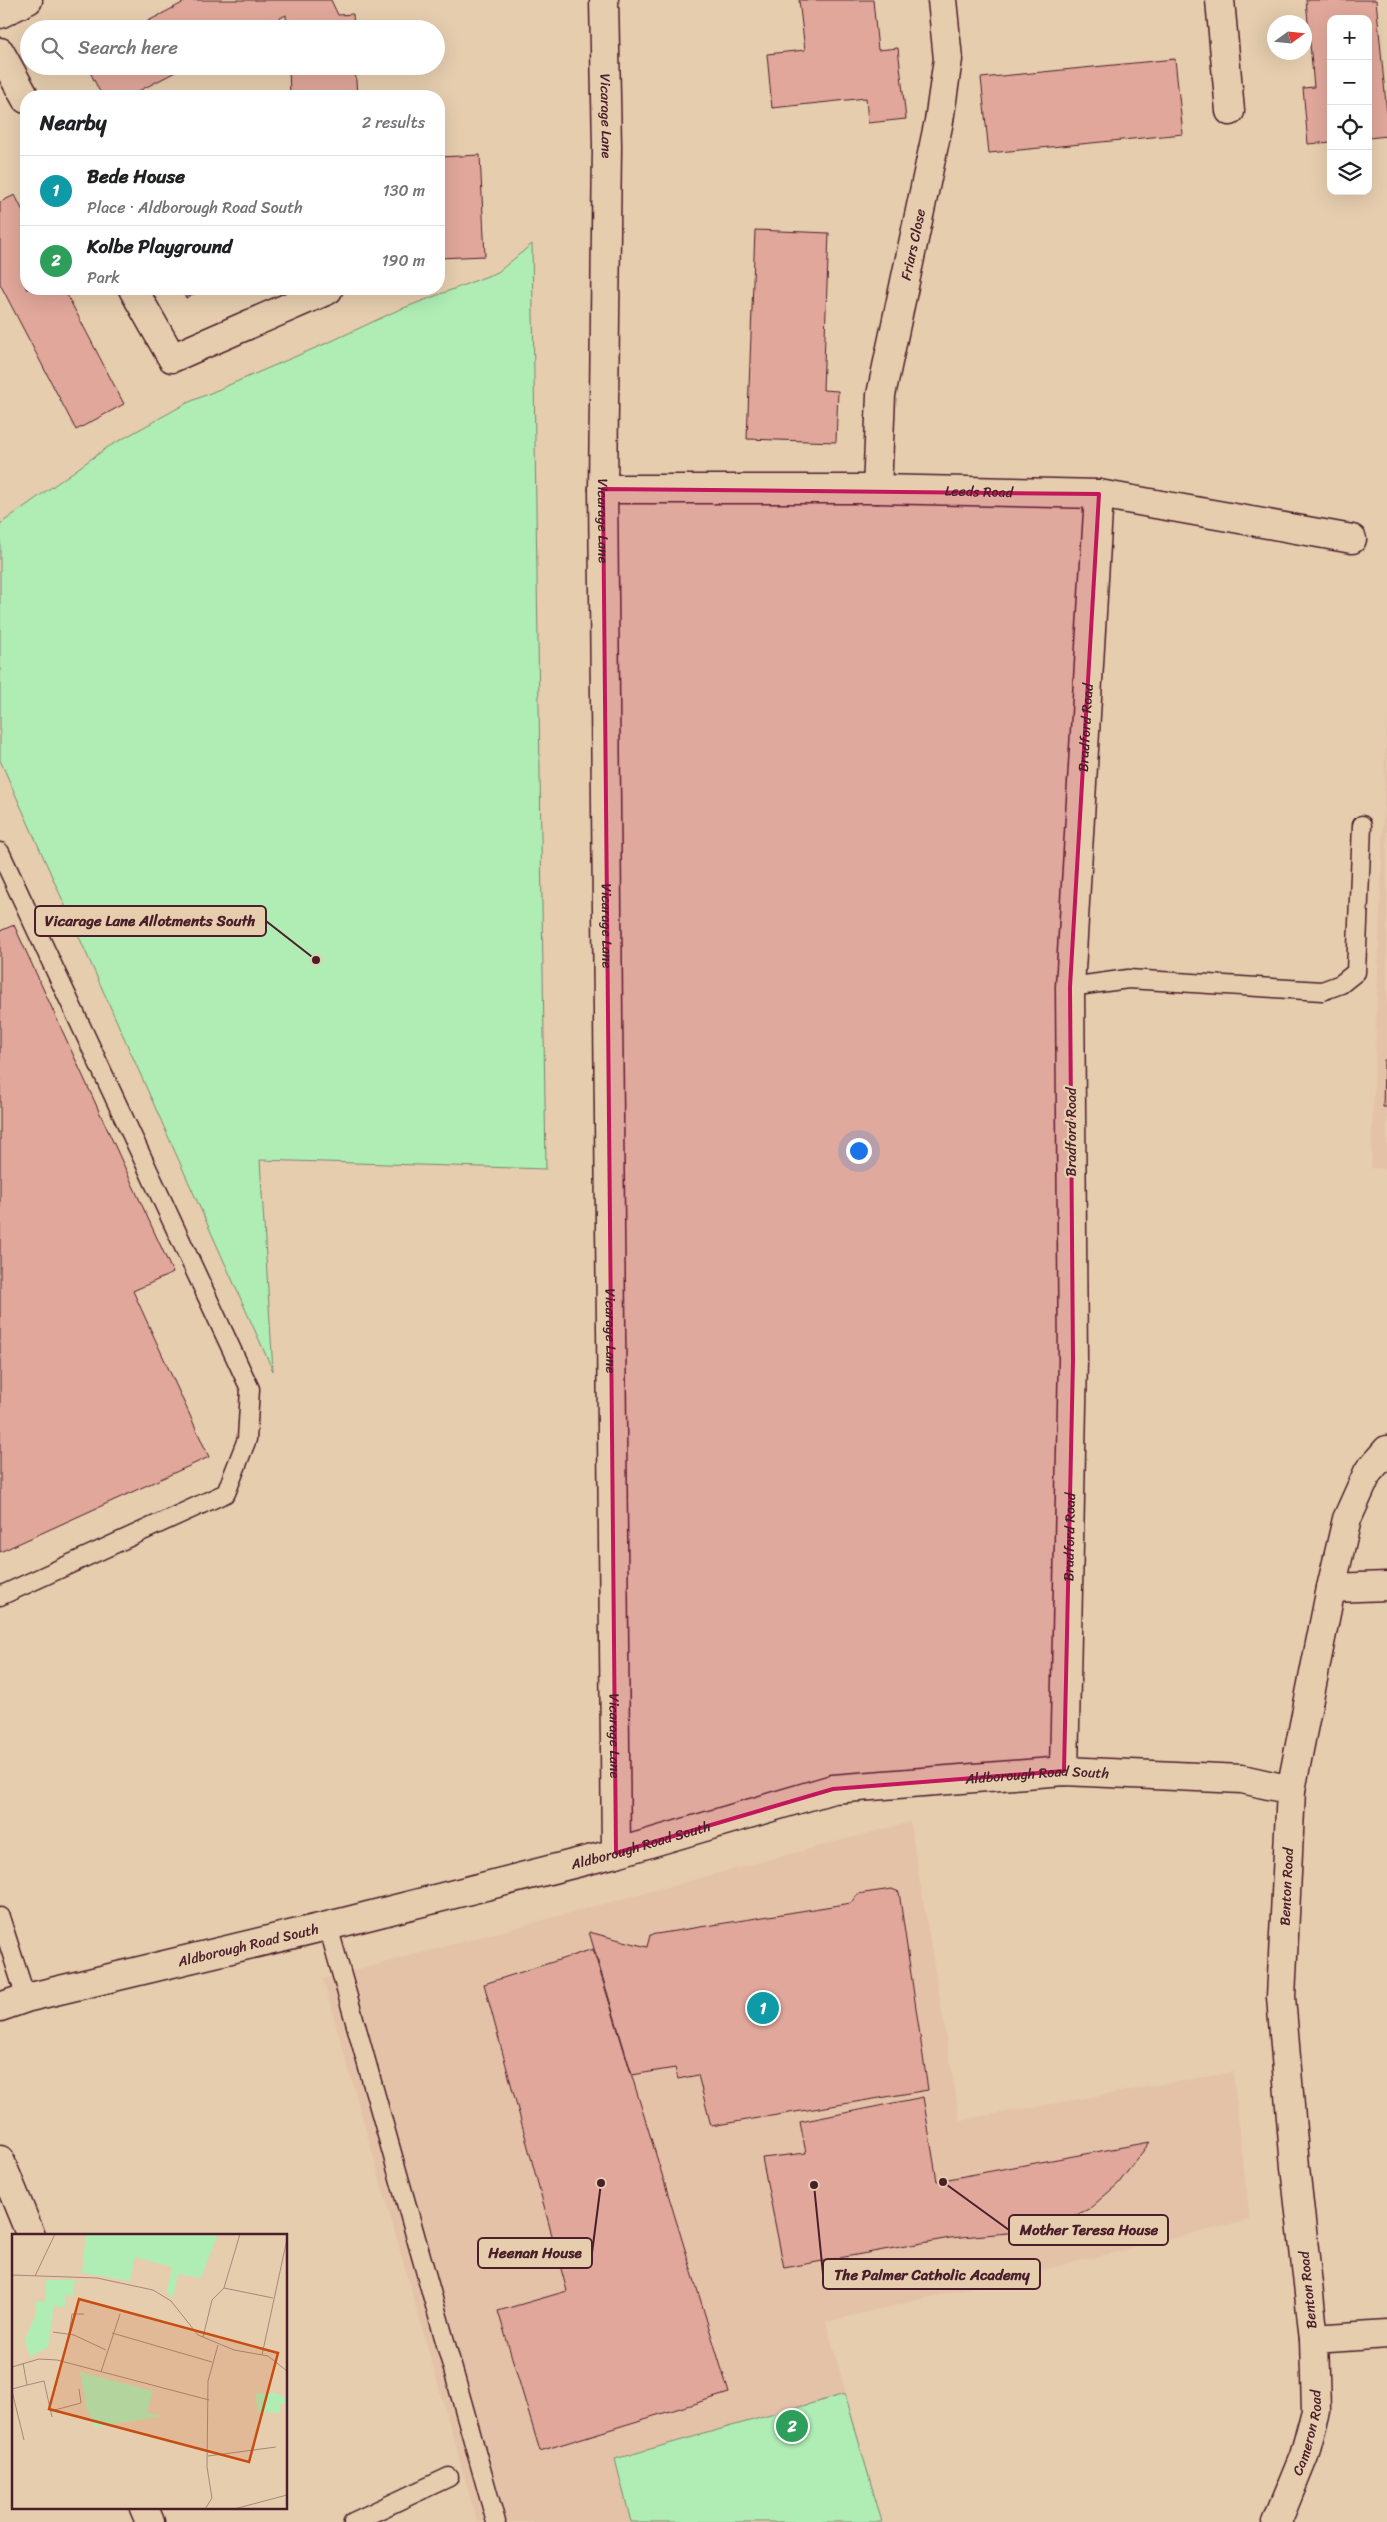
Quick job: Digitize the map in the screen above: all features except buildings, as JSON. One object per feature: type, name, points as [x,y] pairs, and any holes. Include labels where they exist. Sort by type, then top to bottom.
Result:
[{"type":"street","points":[[0,14],[28,0]]},
{"type":"street","name":"Vicarage Lane","points":[[604,0],[607,146],[603,489],[616,1853]]},
{"type":"street","name":"Friars Close","points":[[877,489],[881,395],[939,121],[948,60],[942,0]]},
{"type":"street","points":[[1220,0],[1230,111]]},
{"type":"street","points":[[0,52],[21,90]]},
{"type":"street","points":[[136,295],[172,358],[317,295]]},
{"type":"street","name":"Leeds Road","points":[[603,489],[877,489],[1100,494],[1352,539]]},
{"type":"street","name":"Bradford Road","points":[[1064,1771],[1073,1360],[1070,987],[1100,494]]},
{"type":"street","name":"Benton Road","points":[[1314,2340],[1295,2167],[1281,1997],[1291,1790],[1330,1588],[1347,1519],[1368,1472],[1387,1450]]},
{"type":"street","points":[[1330,1588],[1387,1586]]},
{"type":"street","name":"Aldborough Road South","points":[[0,2006],[616,1853],[833,1789],[1064,1771],[1242,1779],[1291,1790]]},
{"type":"street","points":[[0,2160],[30,2234]]},
{"type":"street","points":[[1314,2340],[1387,2334]]},
{"type":"street","name":"Cameron Road","points":[[1277,2522],[1304,2456],[1316,2411],[1314,2340]]},
{"type":"street","points":[[145,2510],[150,2522]]},
{"type":"lane","points":[[1070,987],[1128,979],[1322,991],[1341,984],[1356,972],[1362,825]]},
{"type":"lane","points":[[0,852],[250,1389],[248,1439],[226,1493],[0,1596]]},
{"type":"lane","points":[[0,1917],[26,1998]]},
{"type":"lane","points":[[328,1926],[496,2522]]},
{"type":"lane","points":[[353,2522],[449,2477]]},
{"type":"highlighted area","points":[[603,489],[1099,494],[1070,987],[1073,1360],[1064,1771],[833,1789],[616,1853]]},
{"type":"shaded area","points":[[1387,714],[1387,1169],[1371,1168]]},
{"type":"shaded area","points":[[910,1822],[960,2120],[1233,2072],[1250,2220],[826,2322],[882,2522],[477,2522],[323,1979]]},
{"type":"green space","points":[[532,244],[546,1169],[260,1160],[273,1371],[0,760],[0,524],[108,447],[187,403],[334,340],[396,311],[438,295],[445,295],[445,292],[498,272]]},
{"type":"green space","points":[[845,2394],[882,2522],[631,2522],[615,2459]]},
{"type":"place","name":"Vicarage Lane Allotments South","points":[[316,960]]},
{"type":"place","name":"Bede House","points":[[763,2008]]},
{"type":"place","name":"Mother Teresa House","points":[[943,2182]]},
{"type":"place","name":"Heenan House","points":[[601,2183]]},
{"type":"place","name":"The Palmer Catholic Academy","points":[[814,2185]]},
{"type":"place","name":"Kolbe Playground","points":[[792,2426]]}]
